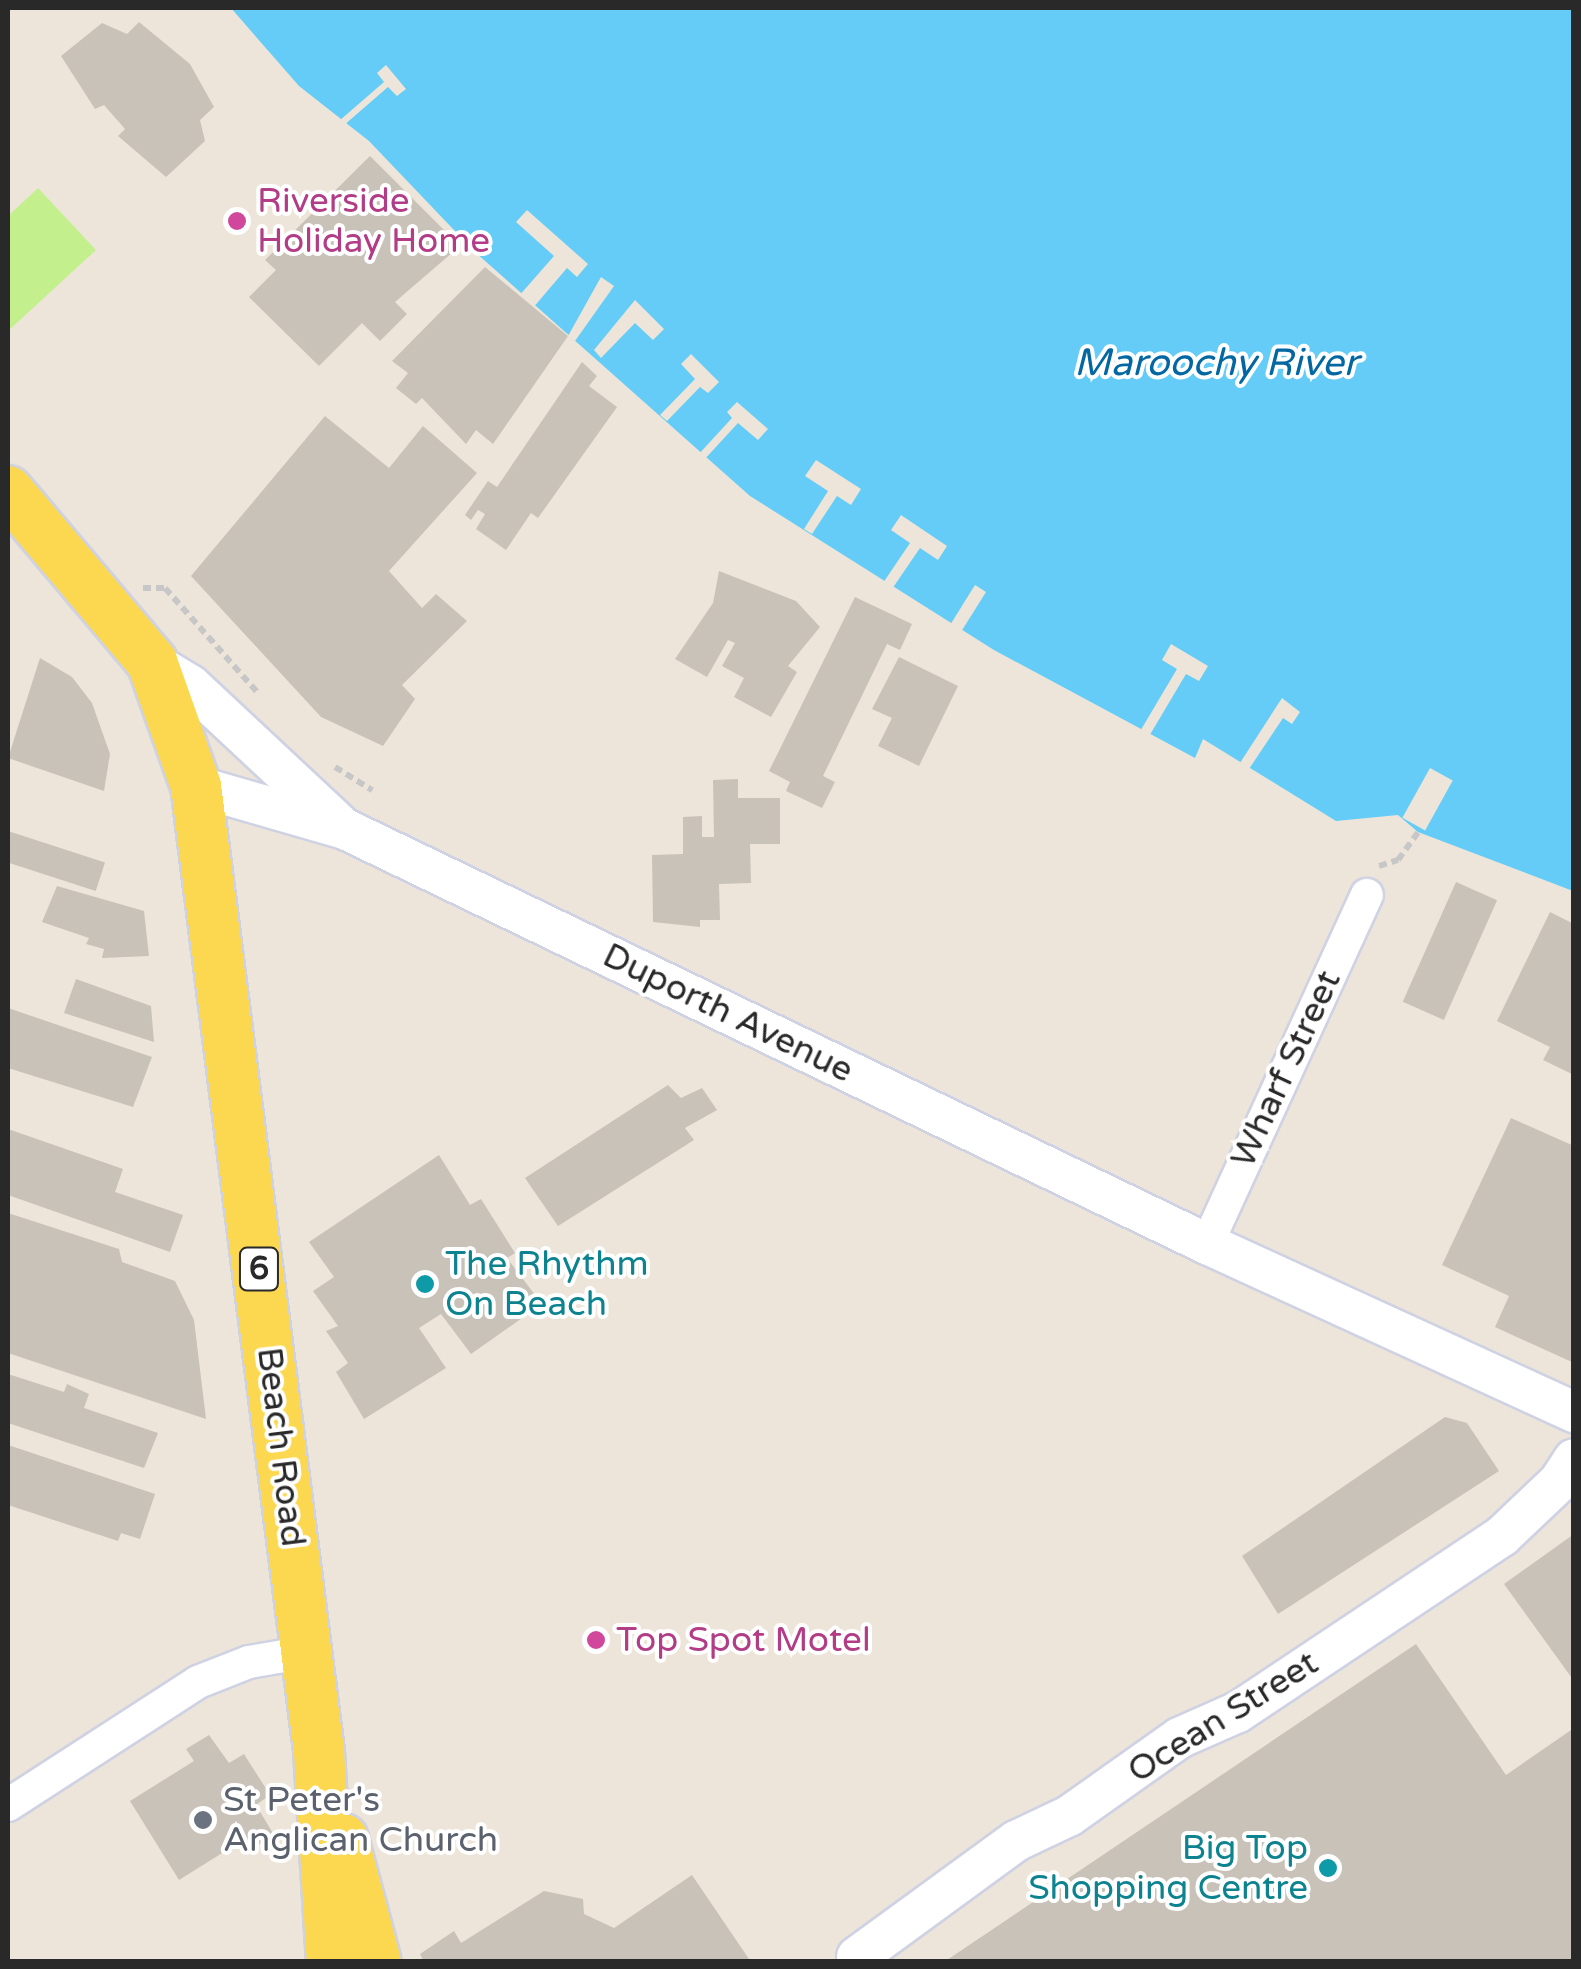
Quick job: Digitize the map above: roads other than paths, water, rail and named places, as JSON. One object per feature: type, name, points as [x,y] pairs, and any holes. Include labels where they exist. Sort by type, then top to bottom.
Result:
[{"type":"main road","name":"6","points":[[8,492],[152,662],[196,786]]},
{"type":"main road","name":"Beach Road","points":[[196,786],[320,1752],[332,1962]]},
{"type":"main road","name":"Beach Road","points":[[320,1752],[376,1962]]},
{"type":"street","points":[[152,662],[190,685],[345,829]]},
{"type":"street","name":"Duporth Avenue","points":[[196,786],[345,829],[1207,1244],[1574,1412]]},
{"type":"street","name":"Wharf Street","points":[[1207,1244],[1367,895]]},
{"type":"street","name":"Ocean Street","points":[[852,1960],[1016,1841],[1069,1816],[1180,1738],[1238,1712],[1502,1536],[1559,1482],[1574,1459]]},
{"type":"street","points":[[8,1806],[198,1682],[249,1662],[306,1652]]},
{"type":"water","name":"Maroochy River","points":[[231,8],[1573,8],[1573,891],[1418,832],[1398,815],[1336,821],[1203,739],[1195,758],[994,650],[750,496],[475,252],[369,141],[299,86]]},
{"type":"place","name":"Riverside Holiday Home","points":[[237,221]]},
{"type":"place","name":"The Rhythm On Beach","points":[[425,1284]]},
{"type":"place","name":"Top Spot Motel","points":[[596,1640]]},
{"type":"place","name":"St Peter's Anglican Church","points":[[203,1820]]},
{"type":"place","name":"Big Top Shopping Centre","points":[[1328,1868]]}]
